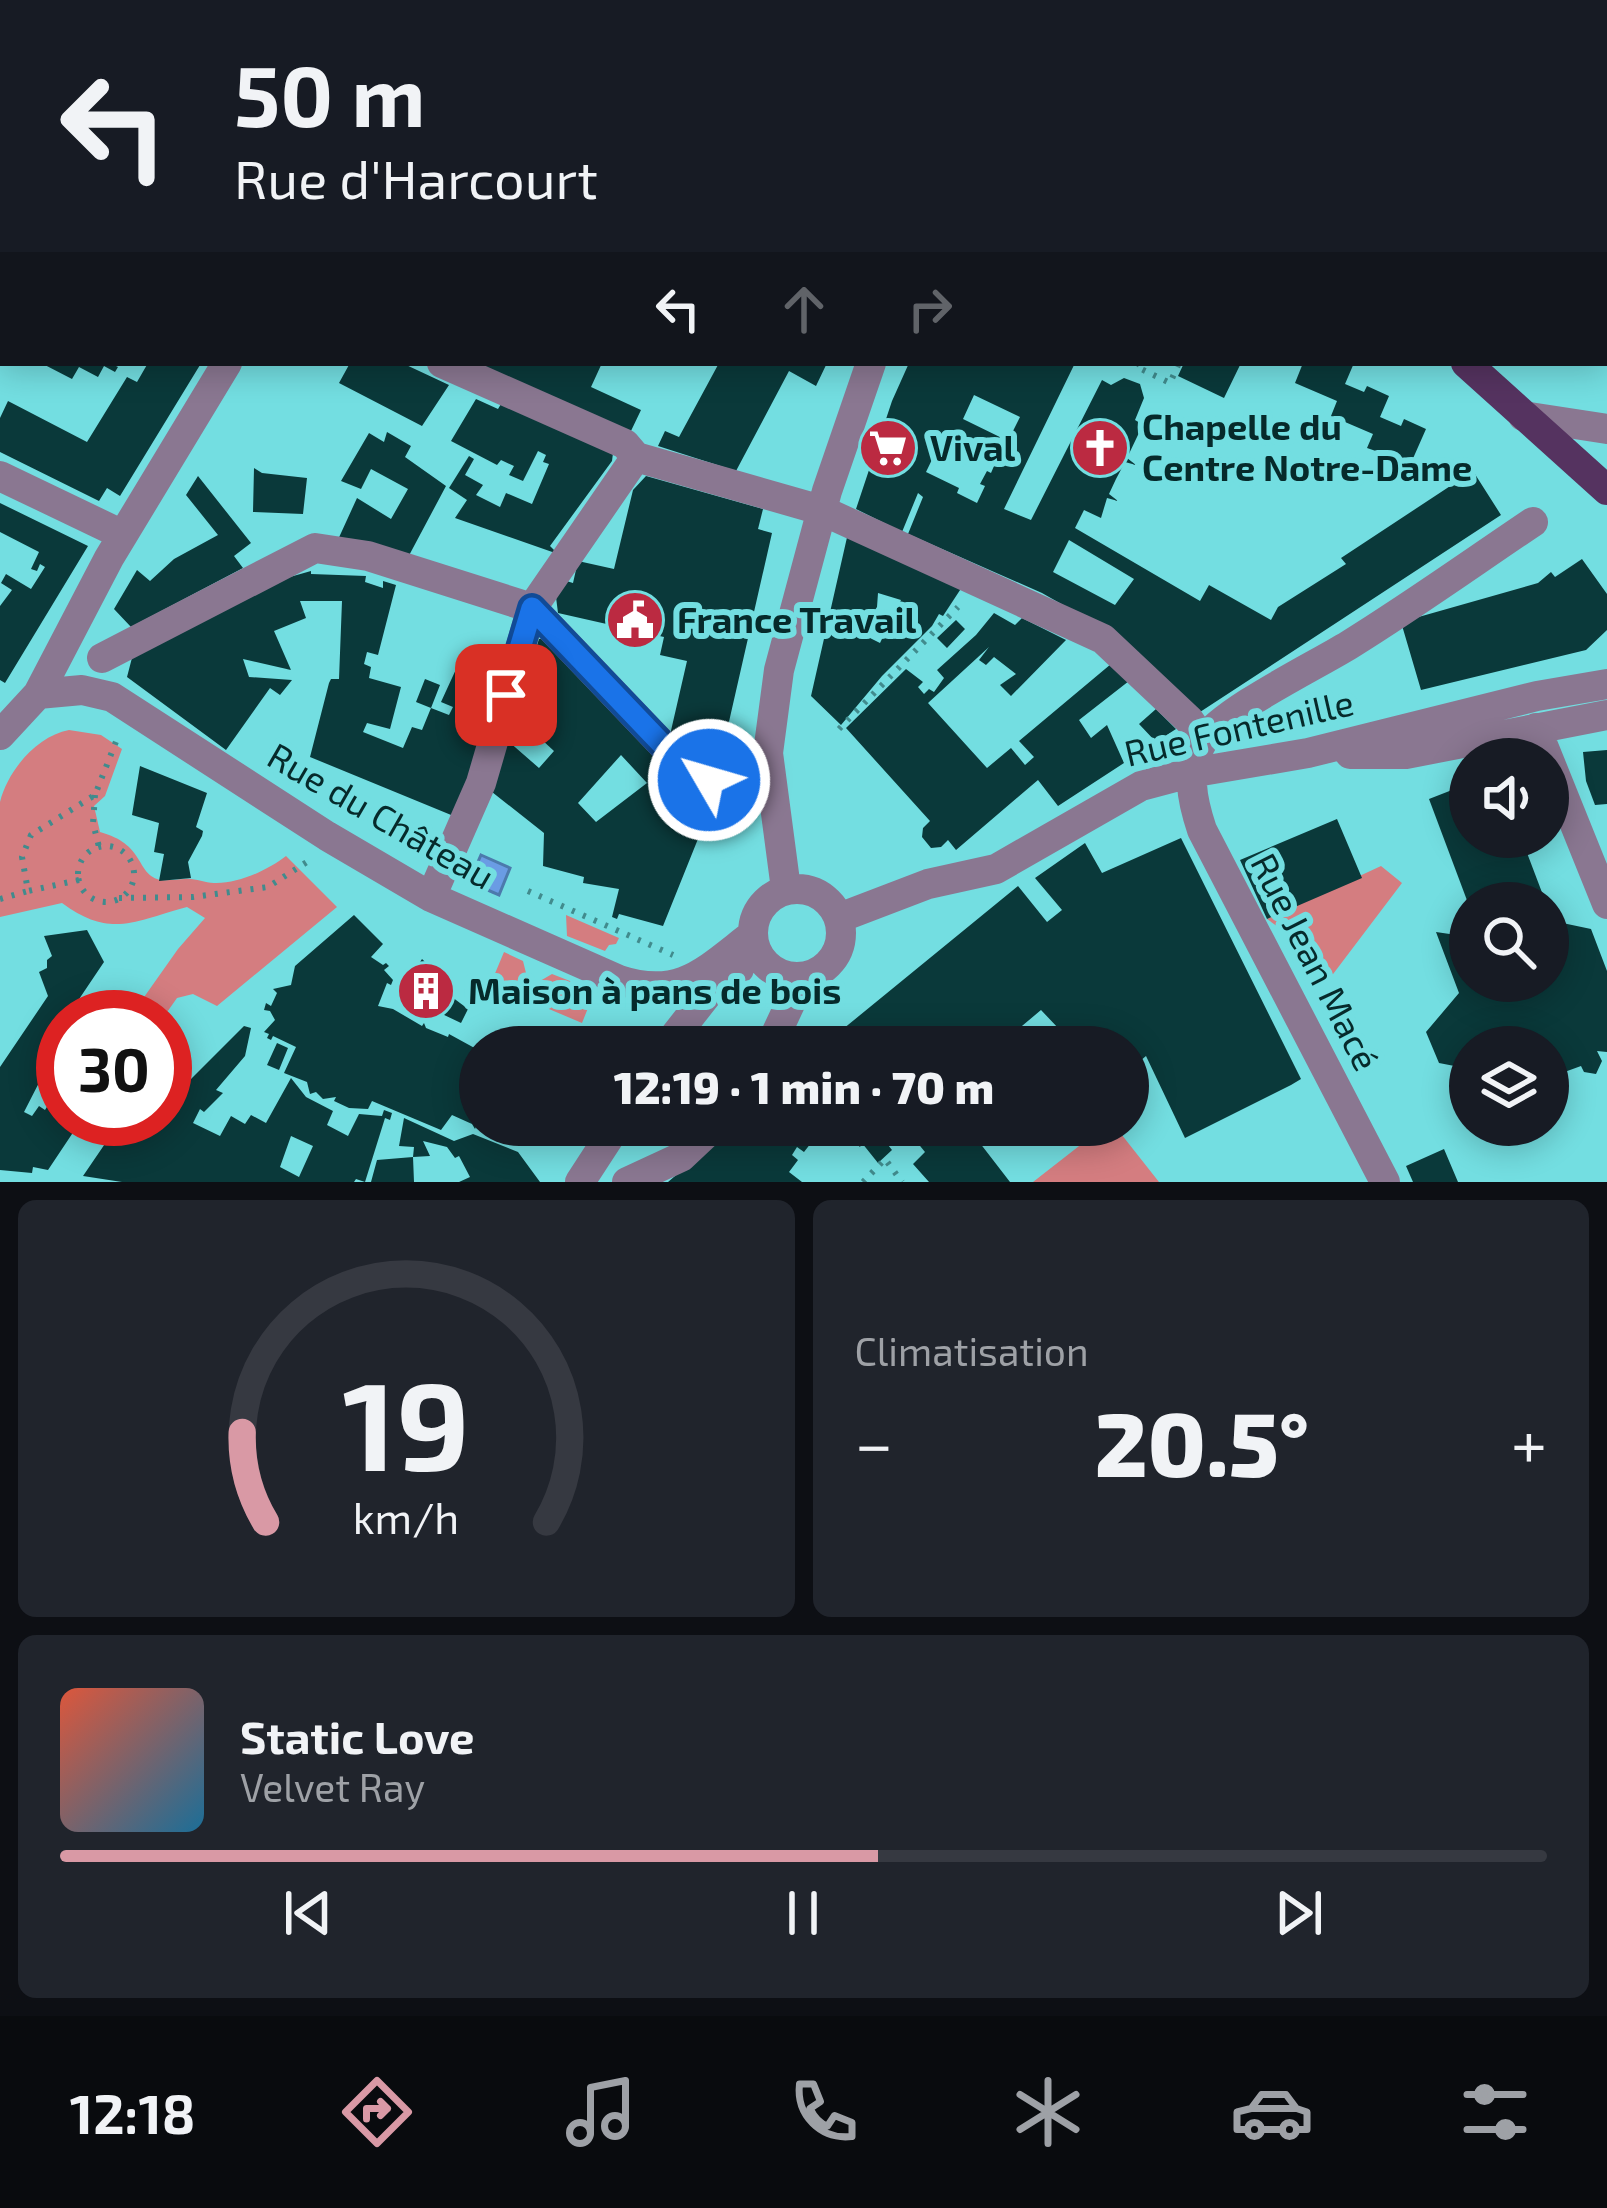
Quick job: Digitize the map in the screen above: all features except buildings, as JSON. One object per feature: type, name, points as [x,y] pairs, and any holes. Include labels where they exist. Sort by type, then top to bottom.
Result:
[{"type":"main road","points":[[1470,368],[1607,490]]},
{"type":"street","points":[[0,735],[38,694],[89,593],[225,366]]},
{"type":"street","points":[[449,366],[625,444],[636,457],[821,510],[1103,639],[1189,720],[1203,740]]},
{"type":"street","points":[[786,890],[768,753],[779,670],[821,510],[870,366]]},
{"type":"street","points":[[1523,416],[1607,429]]},
{"type":"street","points":[[431,897],[466,822],[532,608],[636,457]]},
{"type":"street","points":[[0,476],[123,535]]},
{"type":"street","points":[[1190,772],[1203,740],[1224,721],[1353,643],[1533,522]]},
{"type":"street","points":[[102,658],[315,548],[368,556],[532,608],[682,765],[709,780],[770,776]]},
{"type":"street","points":[[89,593],[102,658],[122,703]]},
{"type":"street","name":"Rue Fontenille","points":[[839,918],[928,884],[996,869],[1141,785],[1308,753],[1537,696],[1607,685]]},
{"type":"street","name":"Rue du Château","points":[[38,694],[82,691],[122,703],[327,836],[431,897],[619,980],[664,989]]},
{"type":"street","points":[[1308,753],[1406,754],[1607,716]]},
{"type":"street","points":[[1535,728],[1607,904]]},
{"type":"street","name":"Rue Jean Macé","points":[[1190,772],[1202,830],[1385,1182]]},
{"type":"street","points":[[786,890],[812,891],[824,897],[839,918],[840,944],[835,957],[826,967],[802,978],[773,970],[757,948],[758,912],[765,901],[786,890]]},
{"type":"street","points":[[669,1026],[664,989],[757,948]]},
{"type":"street","points":[[681,1026],[717,982],[757,948]]},
{"type":"street","points":[[780,1026],[802,978]]},
{"type":"street","points":[[580,1182],[603,1146]]},
{"type":"street","points":[[627,1182],[691,1146]]},
{"type":"path","points":[[1135,366],[1170,383],[1178,366]]},
{"type":"path","points":[[839,729],[982,582]]},
{"type":"path","points":[[99,847],[93,823],[95,795],[122,703]]},
{"type":"path","points":[[28,891],[22,857],[31,835],[95,795]]},
{"type":"path","points":[[99,847],[80,863],[79,880],[94,899],[193,897],[268,887],[310,860],[327,836]]},
{"type":"path","points":[[99,847],[124,853],[133,868],[131,886],[119,898]]},
{"type":"path","points":[[0,899],[79,880]]},
{"type":"path","points":[[528,891],[676,956]]},
{"type":"path","points":[[863,1182],[885,1159],[902,1182]]},
{"type":"shaded area","points":[[69,730],[101,735],[122,749],[105,796],[94,806],[100,832],[125,843],[150,875],[223,883],[252,875],[286,856],[337,907],[217,1006],[192,990],[149,990],[205,918],[187,907],[123,924],[95,921],[62,903],[0,917],[0,802],[17,767],[35,747]]},
{"type":"shaded area","points":[[1381,866],[1402,883],[1324,986],[1296,926],[1281,929],[1267,919]]},
{"type":"shaded area","points":[[566,915],[619,938],[616,944],[605,951],[567,936]]},
{"type":"shaded area","points":[[504,952],[523,961],[527,977],[518,995],[491,983]]},
{"type":"shaded area","points":[[552,974],[588,988],[590,1003],[582,1023],[530,1001],[540,981]]},
{"type":"shaded area","points":[[1079,1146],[1131,1146],[1159,1182],[1033,1182]]},
{"type":"water","points":[[481,855],[510,868],[499,895],[469,882]]},
{"type":"place","name":"Vival","points":[[888,448]]},
{"type":"place","name":"Chapelle du Centre Notre-Dame","points":[[1100,448]]},
{"type":"place","name":"France Travail","points":[[635,620]]},
{"type":"place","name":"Maison à pans de bois","points":[[426,991]]},
{"type":"route","points":[[506,695],[532,608],[682,765],[709,780]]}]
